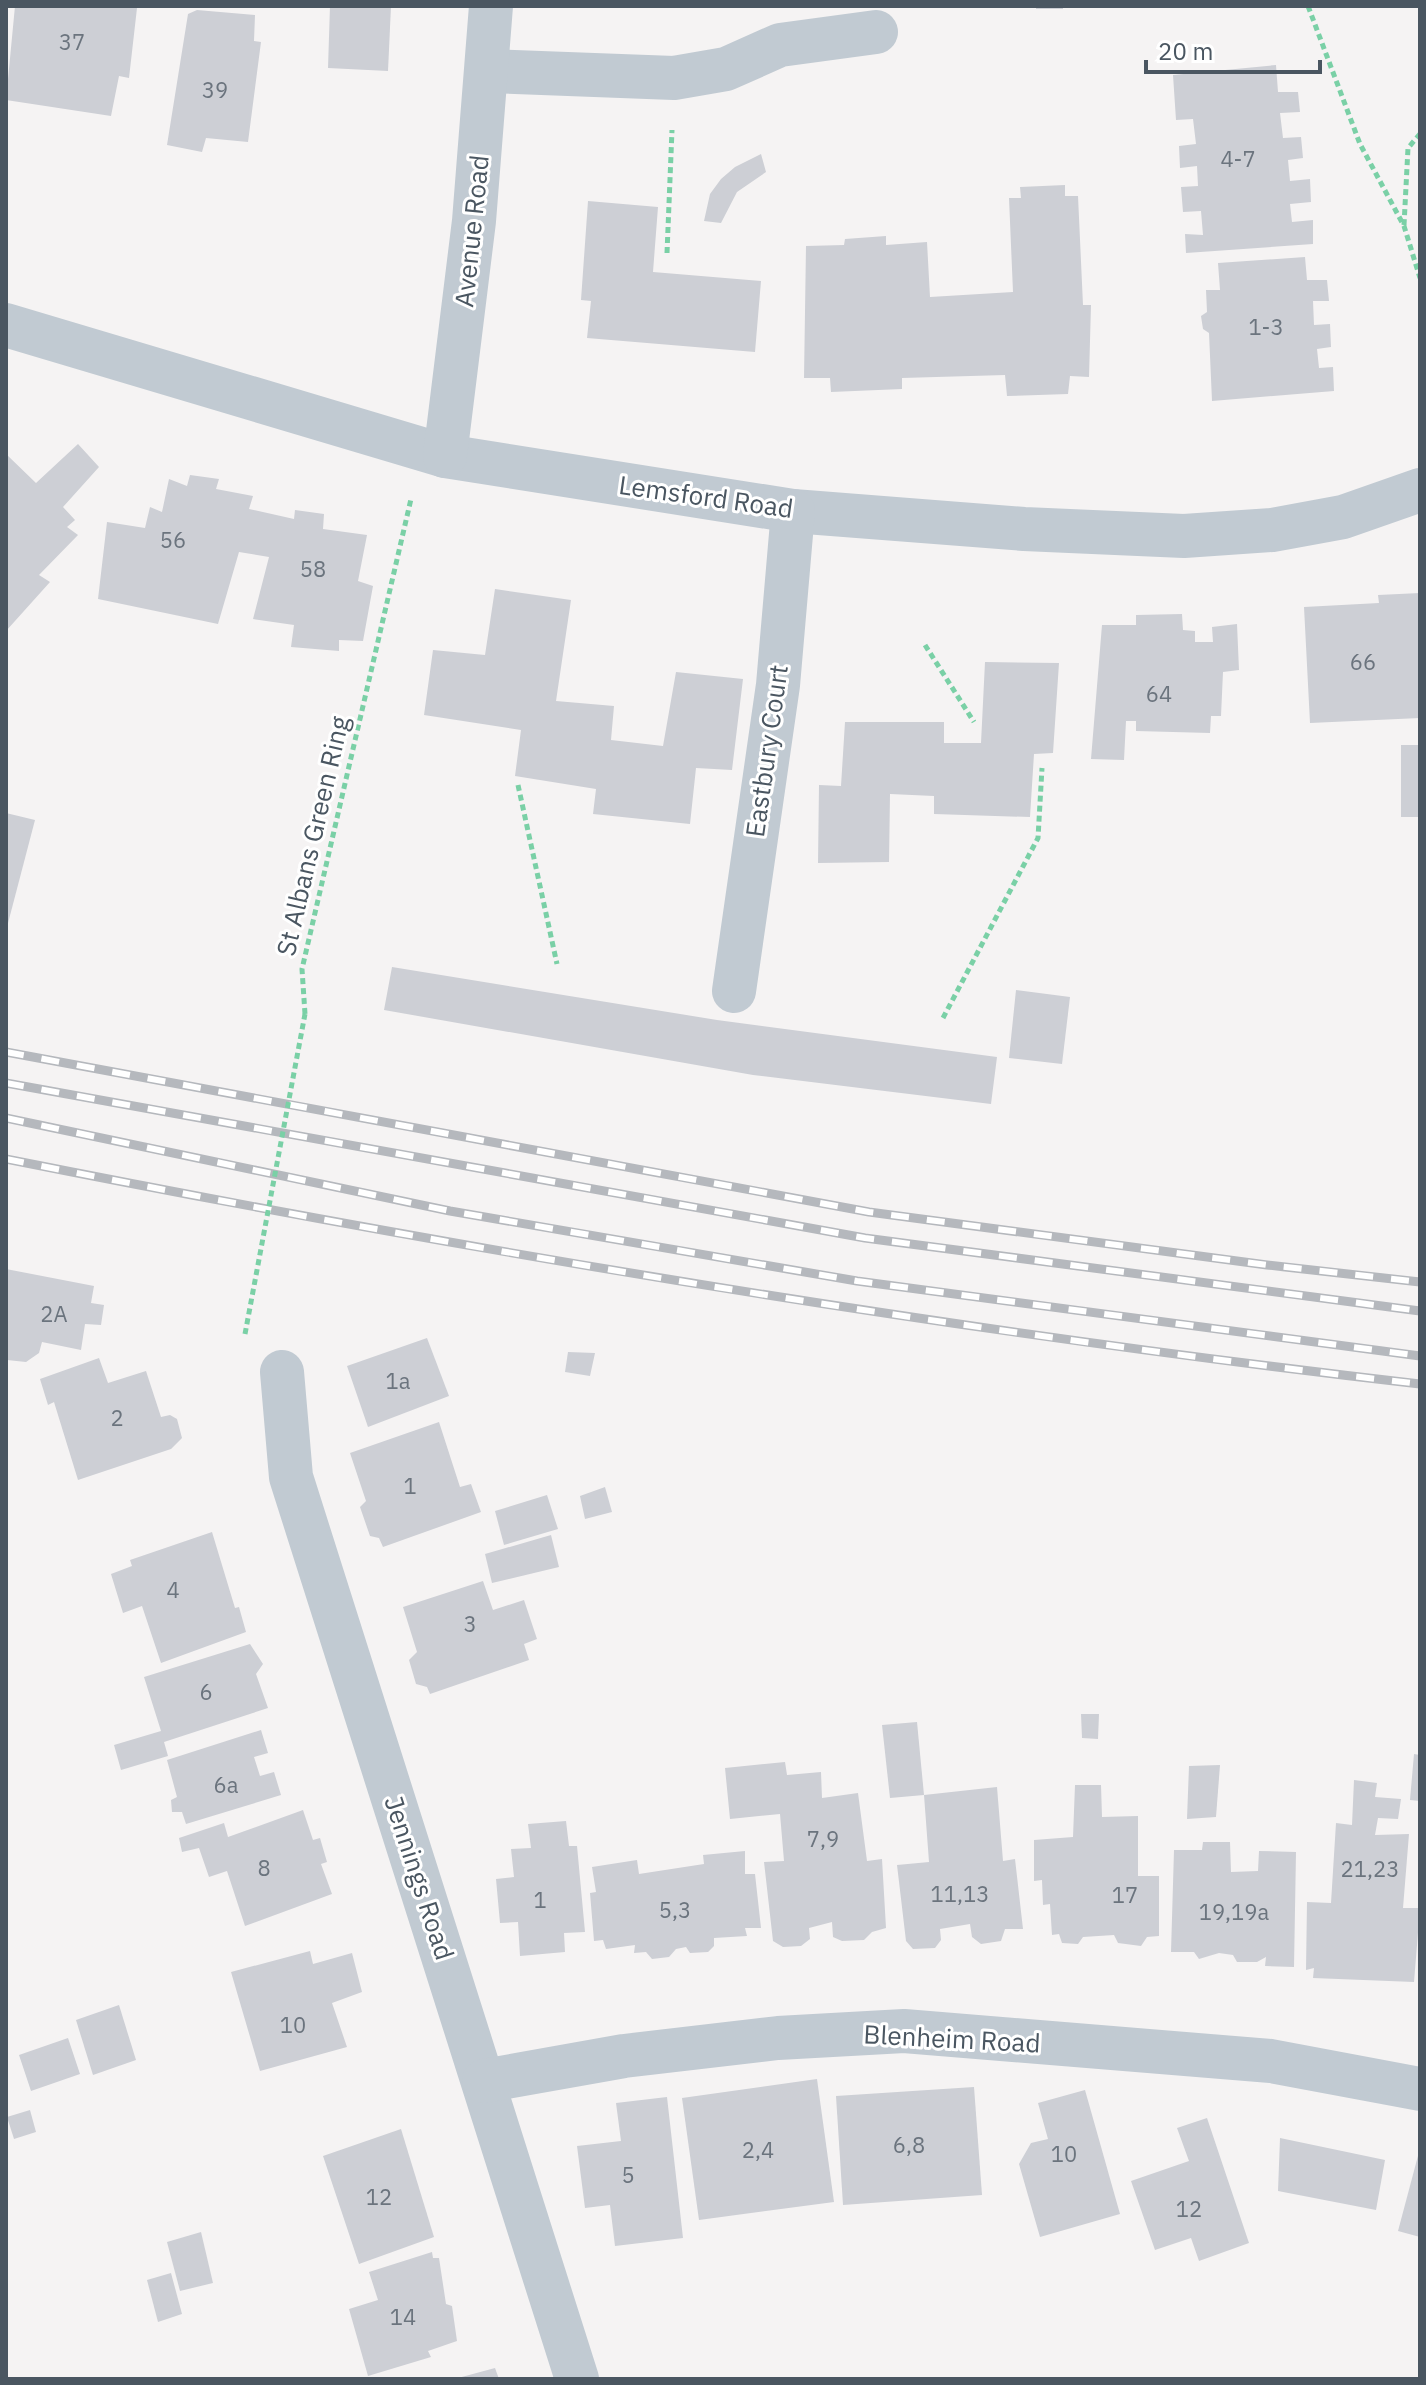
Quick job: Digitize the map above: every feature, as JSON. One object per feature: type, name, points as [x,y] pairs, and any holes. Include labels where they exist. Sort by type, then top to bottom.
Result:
[{"type":"street","name":"Avenue Road","points":[[445,456],[489,71],[491,6]]},
{"type":"street","points":[[489,71],[674,78],[726,69],[780,45],[876,32]]},
{"type":"street","name":"Lemsford Road","points":[[6,325],[445,456],[793,511],[1024,529],[1184,536],[1272,530],[1343,517],[1420,490]]},
{"type":"street","name":"Eastbury Court","points":[[734,991],[778,685],[793,511]]},
{"type":"street","name":"Jennings Road","points":[[282,1372],[291,1477],[577,2379]]},
{"type":"street","name":"Blenheim Road","points":[[484,2081],[640,2054],[778,2038],[904,2031],[1271,2061],[1420,2089]]},
{"type":"path","points":[[1308,6],[1360,144],[1404,226],[1420,278]]},
{"type":"path","points":[[667,253],[674,78]]},
{"type":"path","points":[[1404,226],[1408,148],[1420,134]]},
{"type":"path","name":"St Albans Green Ring","points":[[245,1334],[305,1014],[302,969],[414,488],[445,456]]},
{"type":"path","points":[[925,645],[974,722]]},
{"type":"path","points":[[943,1018],[1038,838],[1042,768]]},
{"type":"path","points":[[518,785],[557,964]]},
{"type":"building","points":[[15,6],[137,8],[129,78],[119,76],[111,116],[6,100]]},
{"type":"building","points":[[330,6],[391,6],[388,71],[328,68]]},
{"type":"building","points":[[1036,6],[1063,6],[1063,9],[1036,9]]},
{"type":"building","points":[[197,10],[255,15],[254,41],[261,42],[248,142],[206,138],[202,152],[167,145],[188,14]]},
{"type":"building","points":[[1276,65],[1278,92],[1298,92],[1300,112],[1280,113],[1283,138],[1301,137],[1303,158],[1288,160],[1290,181],[1310,179],[1311,202],[1290,204],[1292,222],[1313,220],[1313,244],[1186,253],[1185,234],[1203,235],[1201,211],[1183,212],[1181,187],[1198,186],[1197,166],[1180,168],[1179,146],[1196,144],[1193,119],[1176,120],[1173,75]]},
{"type":"building","points":[[761,154],[766,172],[737,192],[721,223],[704,221],[710,194],[721,179],[735,167]]},
{"type":"building","points":[[1065,185],[1065,196],[1078,196],[1083,305],[1091,305],[1089,377],[1070,376],[1068,394],[1007,396],[1005,375],[902,378],[902,389],[831,392],[830,378],[804,378],[806,246],[844,245],[845,239],[886,236],[886,245],[927,242],[930,297],[1013,292],[1009,198],[1021,198],[1020,187]]},
{"type":"building","points":[[588,201],[658,207],[653,272],[761,281],[755,352],[587,338],[591,301],[581,300]]},
{"type":"building","points":[[1305,257],[1307,280],[1327,280],[1329,301],[1313,301],[1314,325],[1330,324],[1331,347],[1317,349],[1319,368],[1333,367],[1334,391],[1212,401],[1209,333],[1203,329],[1201,316],[1207,312],[1206,290],[1220,290],[1218,263]]},
{"type":"building","points":[[78,444],[99,467],[63,507],[75,520],[67,527],[78,535],[39,575],[50,582],[6,631],[6,454],[36,483]]},
{"type":"building","points":[[190,475],[219,479],[216,489],[253,496],[249,509],[294,519],[295,510],[324,514],[323,529],[367,535],[358,581],[373,586],[363,641],[339,640],[339,651],[291,647],[294,625],[253,619],[269,557],[239,552],[218,624],[98,599],[107,522],[145,528],[150,507],[162,512],[169,479],[187,486]]},
{"type":"building","points":[[495,589],[571,600],[556,701],[614,706],[611,740],[663,746],[676,672],[743,679],[732,770],[696,768],[690,824],[593,814],[596,789],[515,776],[521,730],[424,715],[433,650],[485,655]]},
{"type":"building","points":[[1420,593],[1420,718],[1310,723],[1304,607],[1379,603],[1378,595]]},
{"type":"building","points":[[1182,614],[1183,630],[1195,631],[1195,642],[1213,642],[1212,627],[1237,624],[1239,670],[1223,672],[1221,716],[1211,716],[1210,733],[1136,731],[1136,721],[1126,721],[1124,760],[1091,759],[1102,625],[1136,625],[1136,615]]},
{"type":"building","points":[[985,662],[1059,663],[1053,753],[1034,754],[1030,817],[934,814],[934,796],[890,794],[889,862],[818,863],[819,785],[841,786],[845,722],[944,722],[944,743],[981,743]]},
{"type":"building","points":[[1401,745],[1420,745],[1420,817],[1401,817]]},
{"type":"building","points":[[6,813],[35,820],[7,927],[6,927]]},
{"type":"building","points":[[392,967],[717,1020],[997,1057],[991,1104],[753,1075],[384,1010]]},
{"type":"building","points":[[1016,990],[1070,997],[1062,1064],[1009,1058]]},
{"type":"building","points":[[6,1269],[94,1286],[91,1303],[104,1305],[101,1325],[85,1324],[81,1350],[42,1342],[39,1353],[26,1362],[7,1360]]},
{"type":"building","points":[[427,1338],[449,1396],[368,1427],[347,1366]]},
{"type":"building","points":[[568,1352],[595,1353],[590,1376],[565,1372]]},
{"type":"building","points":[[99,1358],[108,1383],[146,1371],[161,1417],[170,1415],[177,1419],[182,1438],[171,1449],[78,1480],[54,1402],[48,1405],[40,1379]]},
{"type":"building","points":[[439,1422],[460,1487],[471,1484],[481,1512],[383,1547],[379,1538],[370,1536],[360,1507],[366,1501],[350,1453]]},
{"type":"building","points":[[605,1487],[612,1512],[585,1519],[580,1496]]},
{"type":"building","points":[[547,1495],[558,1529],[504,1545],[495,1511]]},
{"type":"building","points":[[212,1532],[235,1608],[239,1607],[246,1632],[161,1663],[142,1606],[123,1613],[111,1574],[132,1566],[130,1560]]},
{"type":"building","points":[[551,1535],[559,1567],[492,1583],[485,1554]]},
{"type":"building","points":[[483,1581],[493,1610],[524,1600],[537,1639],[524,1644],[529,1660],[430,1694],[427,1687],[416,1684],[409,1660],[417,1652],[403,1607]]},
{"type":"building","points":[[250,1644],[263,1664],[256,1674],[268,1708],[164,1742],[168,1756],[121,1770],[114,1745],[161,1731],[144,1677]]},
{"type":"building","points":[[1081,1714],[1099,1714],[1098,1739],[1082,1738]]},
{"type":"building","points":[[917,1722],[924,1795],[890,1798],[882,1725]]},
{"type":"building","points":[[261,1730],[268,1753],[254,1757],[260,1776],[274,1772],[281,1795],[186,1824],[182,1812],[172,1812],[171,1800],[177,1797],[167,1760]]},
{"type":"building","points":[[1414,1754],[1420,1755],[1420,1801],[1410,1800]]},
{"type":"building","points":[[785,1762],[787,1775],[821,1772],[822,1798],[858,1793],[867,1861],[882,1859],[886,1928],[872,1932],[864,1940],[842,1941],[833,1937],[832,1922],[809,1928],[810,1939],[801,1946],[783,1947],[773,1941],[764,1862],[784,1861],[780,1814],[730,1819],[725,1768]]},
{"type":"building","points":[[1220,1765],[1216,1817],[1187,1819],[1189,1766]]},
{"type":"building","points":[[1354,1780],[1377,1783],[1375,1797],[1401,1799],[1398,1819],[1378,1818],[1375,1835],[1409,1834],[1403,1908],[1420,1908],[1414,1982],[1313,1978],[1314,1968],[1306,1970],[1307,1902],[1331,1903],[1336,1823],[1352,1825]]},
{"type":"building","points":[[1075,1785],[1101,1785],[1102,1817],[1138,1816],[1138,1876],[1159,1876],[1159,1936],[1147,1937],[1141,1946],[1118,1943],[1114,1935],[1083,1937],[1078,1944],[1062,1943],[1059,1934],[1052,1935],[1050,1904],[1043,1905],[1042,1880],[1034,1881],[1034,1840],[1073,1837]]},
{"type":"building","points":[[997,1787],[1003,1861],[1015,1859],[1023,1929],[1005,1929],[1001,1941],[981,1944],[972,1937],[970,1924],[940,1929],[941,1940],[935,1948],[913,1949],[906,1941],[897,1865],[929,1862],[924,1795]]},
{"type":"building","points":[[303,1810],[313,1840],[320,1838],[327,1862],[321,1864],[332,1894],[245,1926],[227,1871],[209,1877],[199,1848],[182,1852],[179,1838],[224,1823],[228,1837]]},
{"type":"building","points":[[566,1821],[569,1846],[577,1846],[585,1932],[564,1933],[565,1952],[520,1956],[518,1922],[500,1923],[496,1879],[514,1877],[511,1849],[531,1848],[528,1824]]},
{"type":"building","points":[[1203,1842],[1230,1842],[1231,1872],[1258,1871],[1259,1851],[1296,1852],[1294,1967],[1265,1966],[1266,1957],[1257,1962],[1237,1962],[1233,1955],[1219,1953],[1199,1959],[1194,1952],[1171,1952],[1174,1850],[1202,1850]]},
{"type":"building","points":[[745,1851],[745,1874],[755,1874],[761,1928],[745,1928],[747,1936],[714,1938],[714,1946],[708,1952],[690,1953],[686,1947],[676,1949],[669,1957],[652,1959],[646,1952],[634,1953],[635,1945],[606,1949],[603,1940],[594,1941],[590,1893],[596,1892],[592,1867],[637,1860],[639,1874],[704,1864],[703,1855]]},
{"type":"building","points":[[310,1951],[313,1964],[352,1953],[362,1992],[332,2003],[347,2047],[260,2071],[231,1972]]},
{"type":"building","points":[[119,2005],[136,2060],[93,2075],[76,2020]]},
{"type":"building","points":[[68,2038],[80,2074],[31,2091],[19,2055]]},
{"type":"building","points":[[817,2079],[834,2202],[699,2220],[682,2098]]},
{"type":"building","points":[[974,2087],[982,2195],[843,2205],[836,2096]]},
{"type":"building","points":[[1085,2090],[1120,2214],[1040,2237],[1019,2164],[1031,2143],[1048,2139],[1038,2103]]},
{"type":"building","points":[[667,2097],[683,2238],[615,2246],[610,2205],[585,2208],[577,2146],[621,2141],[616,2103]]},
{"type":"building","points":[[30,2110],[36,2132],[14,2139],[7,2117]]},
{"type":"building","points":[[1207,2118],[1249,2243],[1199,2261],[1191,2238],[1155,2250],[1131,2181],[1189,2161],[1177,2128]]},
{"type":"building","points":[[401,2129],[434,2237],[359,2264],[323,2156]]},
{"type":"building","points":[[1280,2138],[1385,2160],[1376,2210],[1278,2191]]},
{"type":"building","points":[[1420,2152],[1420,2237],[1398,2231]]},
{"type":"building","points":[[201,2232],[213,2283],[180,2291],[167,2242]]},
{"type":"building","points":[[432,2252],[433,2258],[439,2258],[446,2304],[452,2306],[457,2341],[428,2351],[431,2357],[368,2376],[349,2309],[378,2300],[369,2272]]},
{"type":"building","points":[[171,2273],[182,2314],[158,2322],[147,2280]]},
{"type":"building","points":[[495,2368],[499,2379],[458,2379],[458,2378]]},
{"type":"railway","points":[[6,1052],[869,1212],[1267,1265],[1420,1282]]},
{"type":"railway","points":[[6,1083],[865,1238],[1420,1311]]},
{"type":"railway","points":[[6,1118],[450,1211],[857,1281],[1420,1356]]},
{"type":"railway","points":[[6,1159],[358,1226],[711,1286],[1065,1339],[1420,1384]]}]
